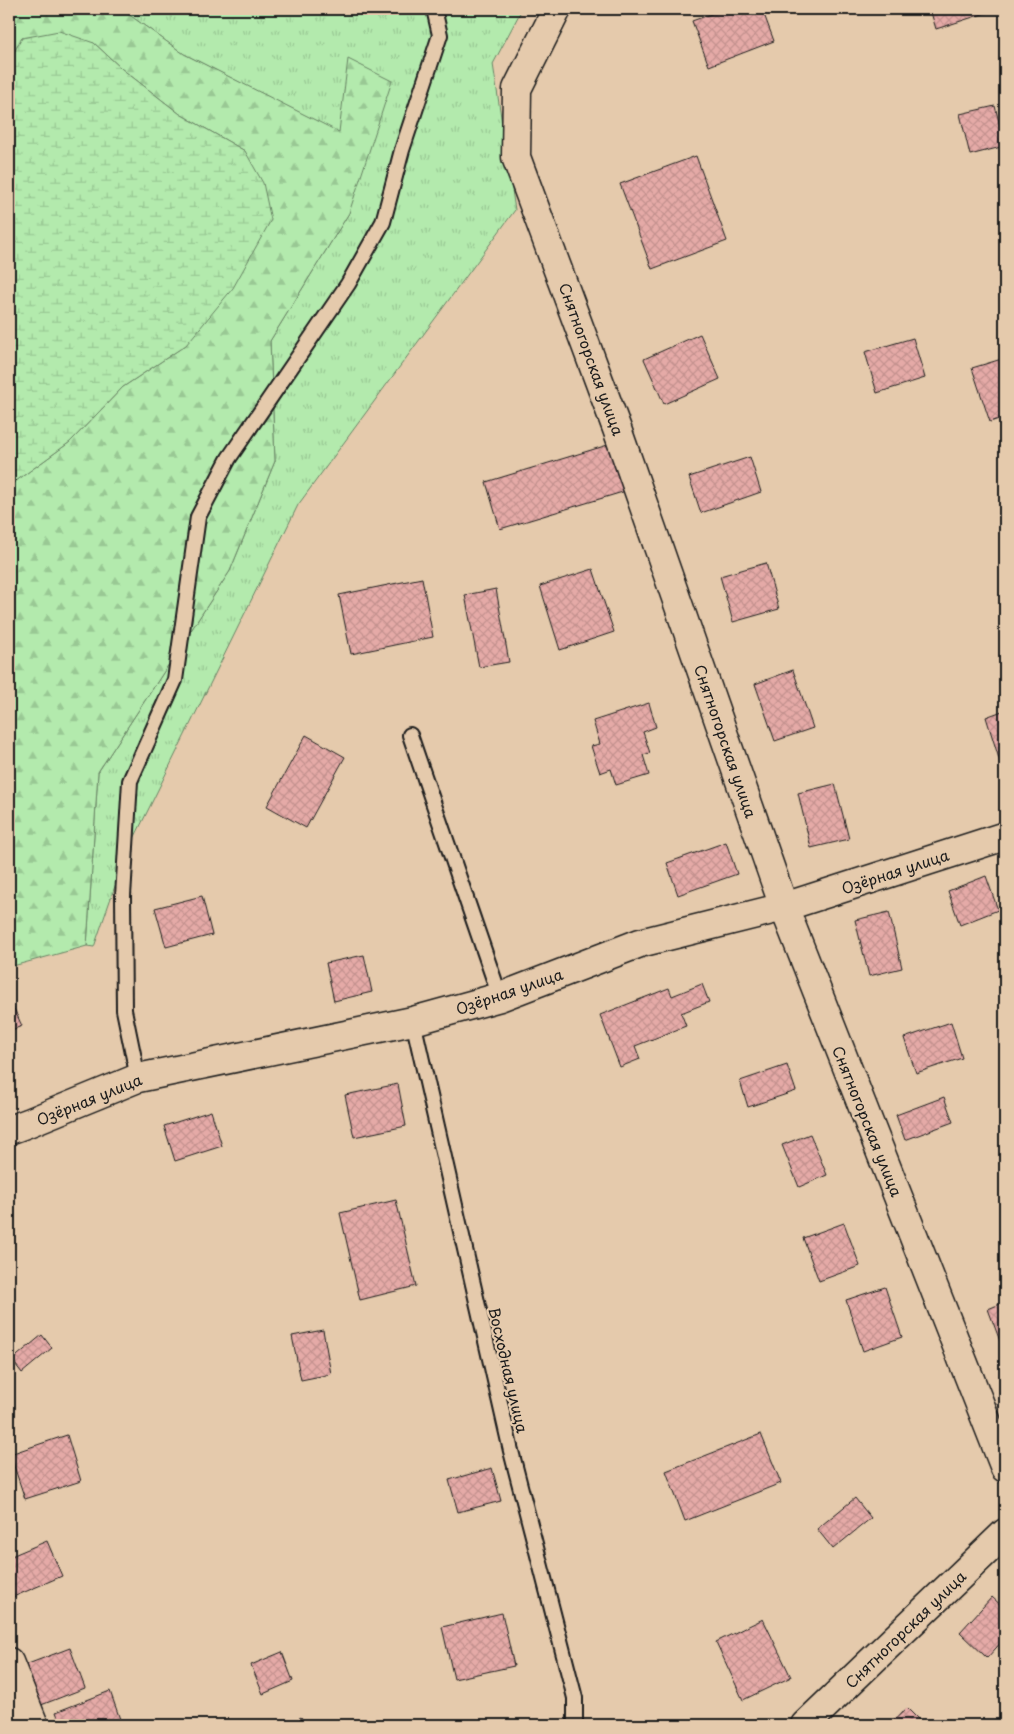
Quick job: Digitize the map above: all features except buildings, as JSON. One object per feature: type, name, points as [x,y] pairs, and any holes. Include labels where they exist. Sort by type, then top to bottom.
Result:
[{"type":"street","name":"Снятногорская улица","points":[[556,9],[517,89],[516,158],[617,429],[784,907],[1005,1468]]},
{"type":"street","name":"Озёрная улица","points":[[9,1130],[138,1078],[413,1021],[500,997],[640,943],[784,907],[1005,836]]},
{"type":"street","name":"Снятногорская улица","points":[[805,1725],[1005,1533]]},
{"type":"street","points":[[9,1662],[34,1725]]},
{"type":"lane","points":[[138,1078],[124,1010],[123,896],[130,781],[176,680],[198,517],[229,458],[348,284],[383,222],[402,150],[440,35],[434,9]]},
{"type":"lane","points":[[410,735],[500,997]]},
{"type":"lane","name":"Восходная улица","points":[[413,1021],[510,1452],[575,1698],[575,1725]]},
{"type":"green space","points":[[9,9],[121,9],[184,54],[339,132],[348,59],[392,81],[349,213],[270,341],[275,461],[230,571],[98,772],[87,946],[9,967],[9,486],[70,442],[123,387],[186,345],[245,151],[180,114],[122,69],[94,43],[22,38],[9,61]]},
{"type":"green space","points":[[121,9],[522,9],[493,64],[515,210],[298,505],[125,857],[94,947],[87,946],[98,772],[230,571],[275,461],[270,341],[349,213],[339,133],[184,54]]},
{"type":"green space","points":[[59,31],[94,43],[122,69],[180,114],[245,151],[263,183],[271,220],[233,288],[186,345],[123,387],[70,442],[9,486],[9,61],[22,38]]}]
